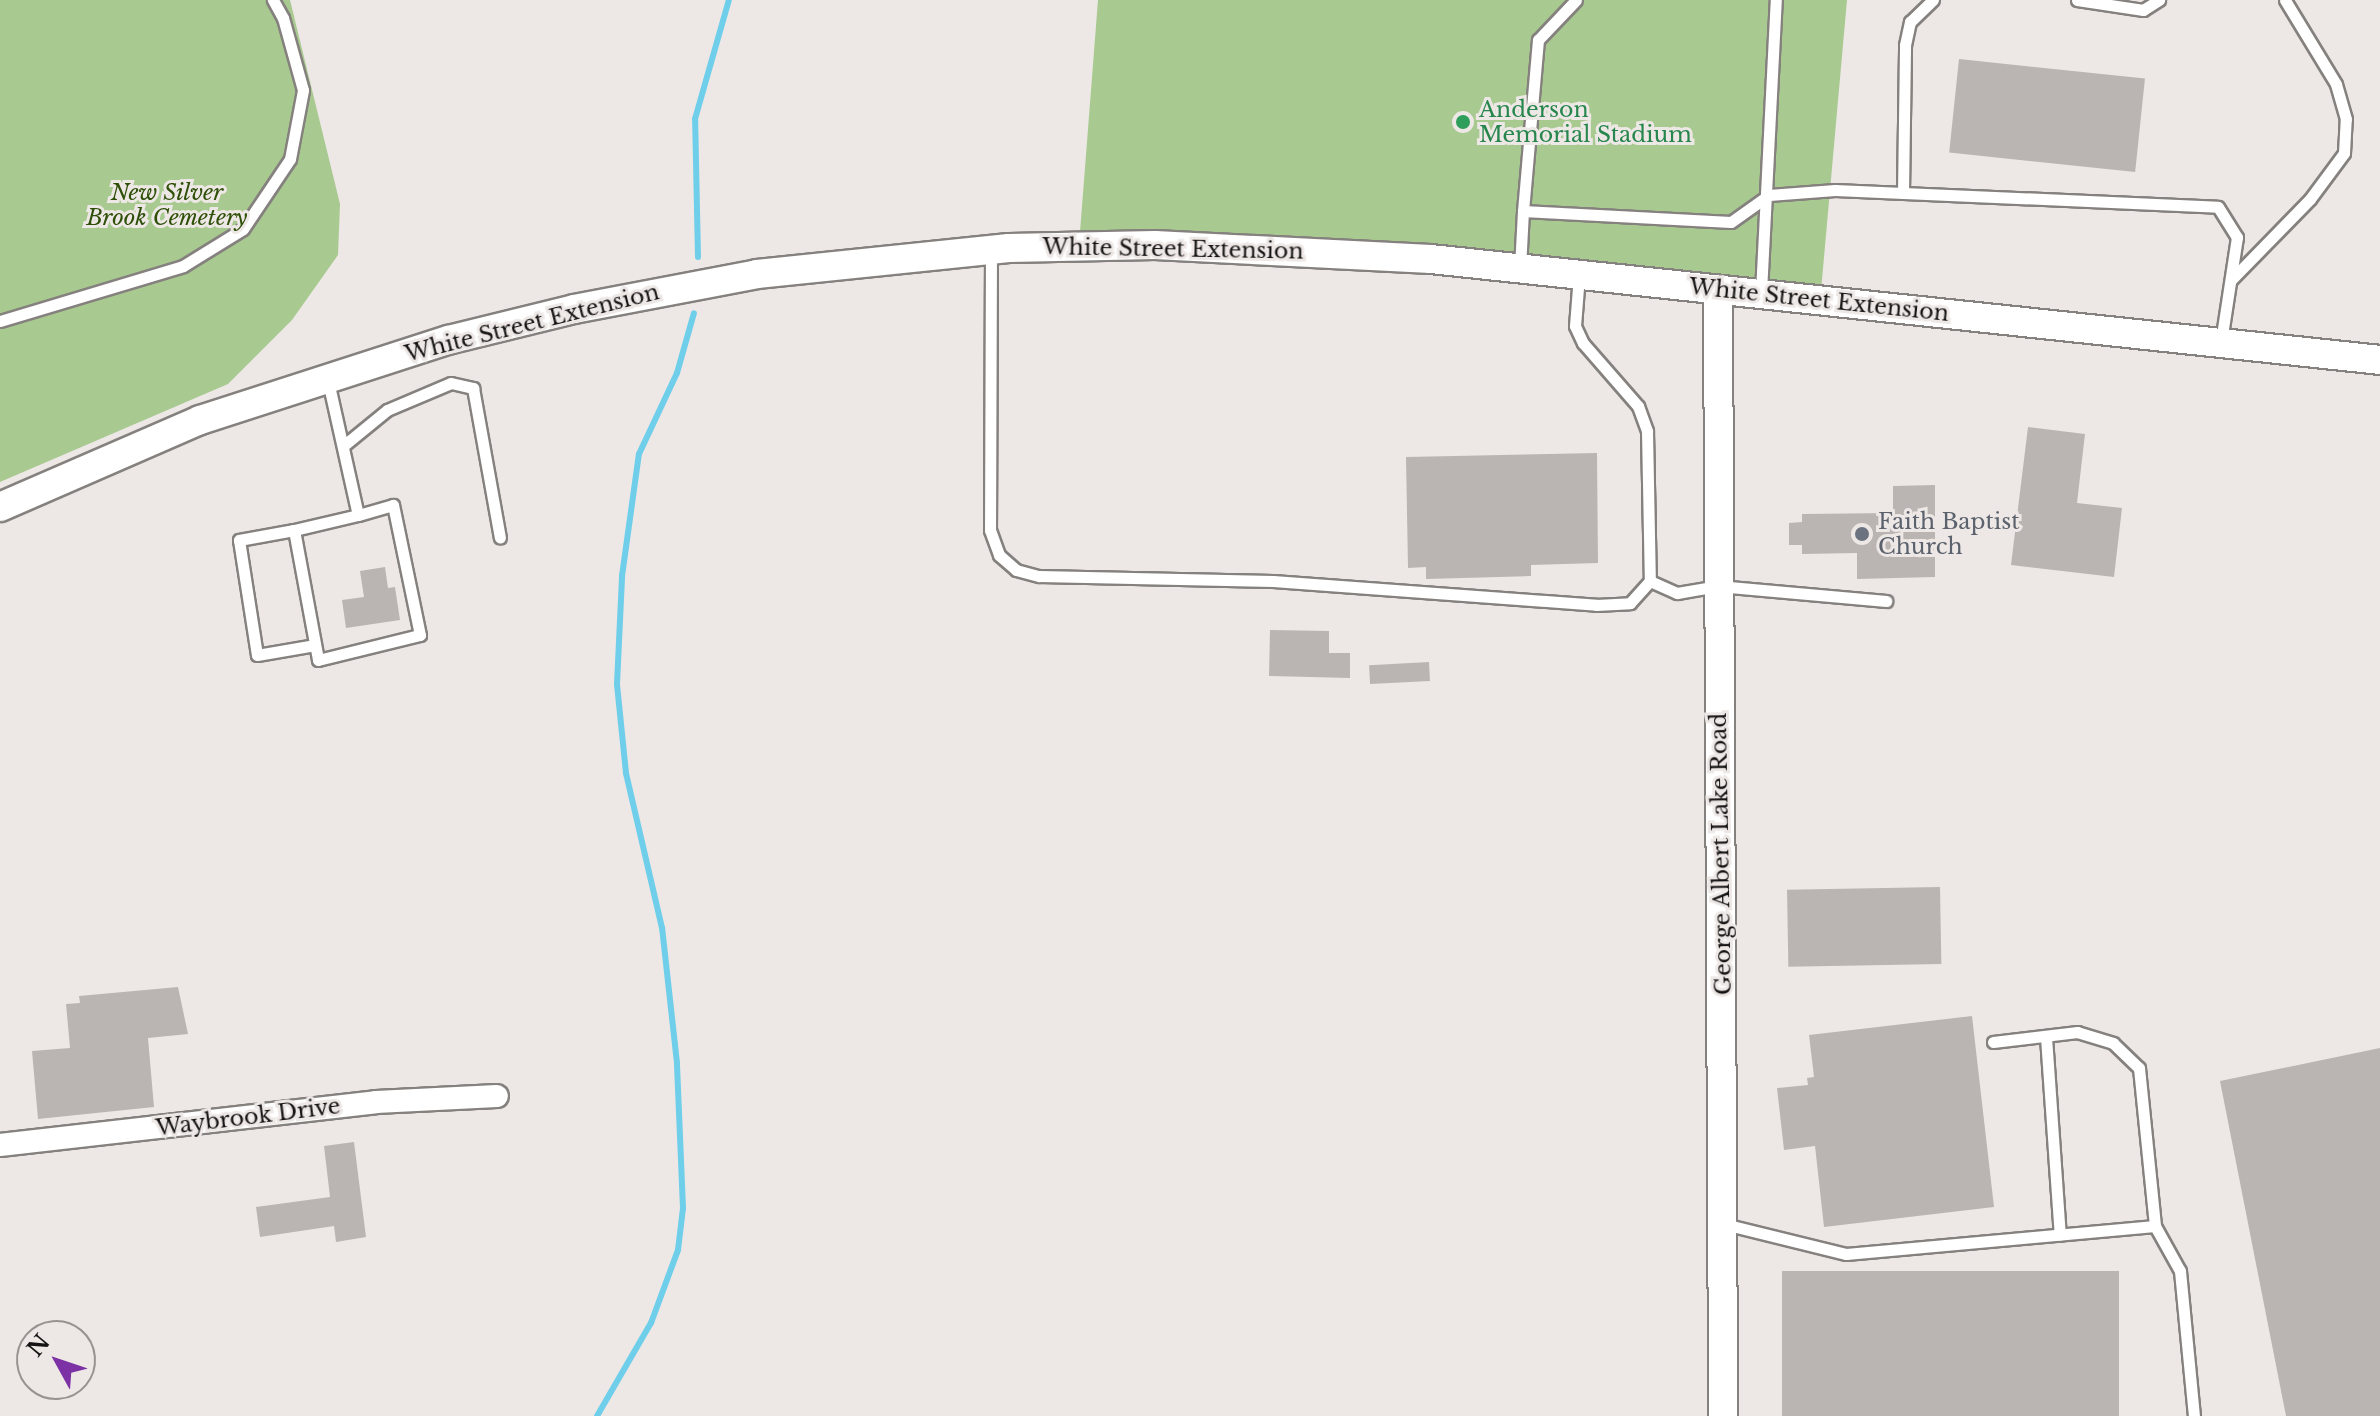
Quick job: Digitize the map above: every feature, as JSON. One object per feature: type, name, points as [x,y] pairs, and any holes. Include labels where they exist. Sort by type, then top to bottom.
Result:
[{"type":"street","name":"White Street Extension","points":[[0,507],[200,420],[327,376],[476,333],[694,285],[882,258],[991,249],[1185,246],[1520,268],[1718,293],[2380,360]]},
{"type":"street","name":"George Albert Lake Road","points":[[1718,293],[1723,1416]]},
{"type":"street","name":"Waybrook Drive","points":[[0,1145],[376,1102],[497,1096]]},
{"type":"lane","points":[[0,321],[183,266],[243,229],[290,159],[303,90],[283,18],[273,0]]},
{"type":"lane","points":[[1520,268],[1538,40],[1576,0]]},
{"type":"lane","points":[[1760,297],[1769,195],[1776,0]]},
{"type":"lane","points":[[1903,193],[1905,45],[1910,22],[1933,0]]},
{"type":"lane","points":[[2077,0],[2143,10],[2159,0]]},
{"type":"lane","points":[[2230,282],[2310,199],[2344,153],[2346,119],[2336,84],[2285,0]]},
{"type":"lane","points":[[1523,211],[1731,222],[1769,195],[1835,190],[2218,207],[2237,237],[2221,343]]},
{"type":"lane","points":[[991,249],[990,530],[999,555],[1016,570],[1039,576],[1273,581],[1596,605],[1630,603],[1650,581],[1647,431],[1638,406],[1583,343],[1575,326],[1579,274]]},
{"type":"lane","points":[[327,376],[358,515]]},
{"type":"lane","points":[[343,446],[387,410],[451,383],[473,388],[500,538]]},
{"type":"lane","points":[[294,530],[318,660],[420,635],[393,505],[294,530],[239,540],[257,655],[315,645]]},
{"type":"lane","points":[[1650,581],[1677,593],[1718,586],[1886,601]]},
{"type":"lane","points":[[1993,1042],[2077,1032],[2113,1043],[2139,1068],[2155,1226],[2180,1271],[2194,1416]]},
{"type":"lane","points":[[2046,1037],[2060,1235]]},
{"type":"lane","points":[[1724,1224],[1846,1254],[2155,1226]]},
{"type":"green space","name":"New Silver Brook Cemetery","points":[[0,0],[290,0],[340,204],[338,255],[292,320],[228,384],[0,482]]},
{"type":"green space","name":"Anderson Memorial Stadium","points":[[1098,0],[1847,0],[1820,302],[1079,245]]},
{"type":"building","points":[[1959,59],[2145,79],[2135,172],[1949,152]]},
{"type":"building","points":[[2028,427],[2085,434],[2077,503],[2122,508],[2114,577],[2011,565]]},
{"type":"building","points":[[1597,453],[1598,563],[1531,565],[1531,576],[1426,579],[1426,567],[1408,568],[1406,457]]},
{"type":"building","name":"Faith Baptist Church","points":[[1935,485],[1935,577],[1857,579],[1857,553],[1802,554],[1802,545],[1789,545],[1789,523],[1802,522],[1802,514],[1893,513],[1893,486]]},
{"type":"building","points":[[385,567],[388,588],[395,587],[400,620],[346,628],[342,600],[364,597],[360,571]]},
{"type":"building","points":[[1270,630],[1329,631],[1329,653],[1350,653],[1350,678],[1269,676]]},
{"type":"building","points":[[1429,662],[1430,681],[1370,684],[1369,665]]},
{"type":"building","points":[[1940,887],[1941,964],[1788,967],[1787,890]]},
{"type":"building","points":[[178,987],[188,1034],[148,1038],[154,1107],[38,1119],[32,1051],[70,1048],[66,1004],[80,1003],[79,996]]},
{"type":"building","points":[[1972,1016],[1994,1207],[1824,1227],[1815,1146],[1784,1150],[1777,1088],[1808,1085],[1807,1078],[1814,1077],[1809,1035]]},
{"type":"building","points":[[2380,1048],[2380,1416],[2286,1416],[2220,1081]]},
{"type":"building","points":[[354,1142],[366,1237],[336,1242],[334,1226],[260,1237],[256,1207],[330,1197],[324,1146]]},
{"type":"building","points":[[1782,1271],[2119,1271],[2119,1416],[1782,1416]]},
{"type":"waterway","points":[[698,257],[695,119],[729,0]]},
{"type":"waterway","points":[[597,1416],[651,1323],[678,1250],[683,1208],[677,1063],[662,928],[626,773],[617,684],[622,576],[639,454],[677,373],[694,313]]},
{"type":"place","name":"Anderson Memorial Stadium","points":[[1463,122]]},
{"type":"place","name":"Faith Baptist Church","points":[[1862,534]]}]
